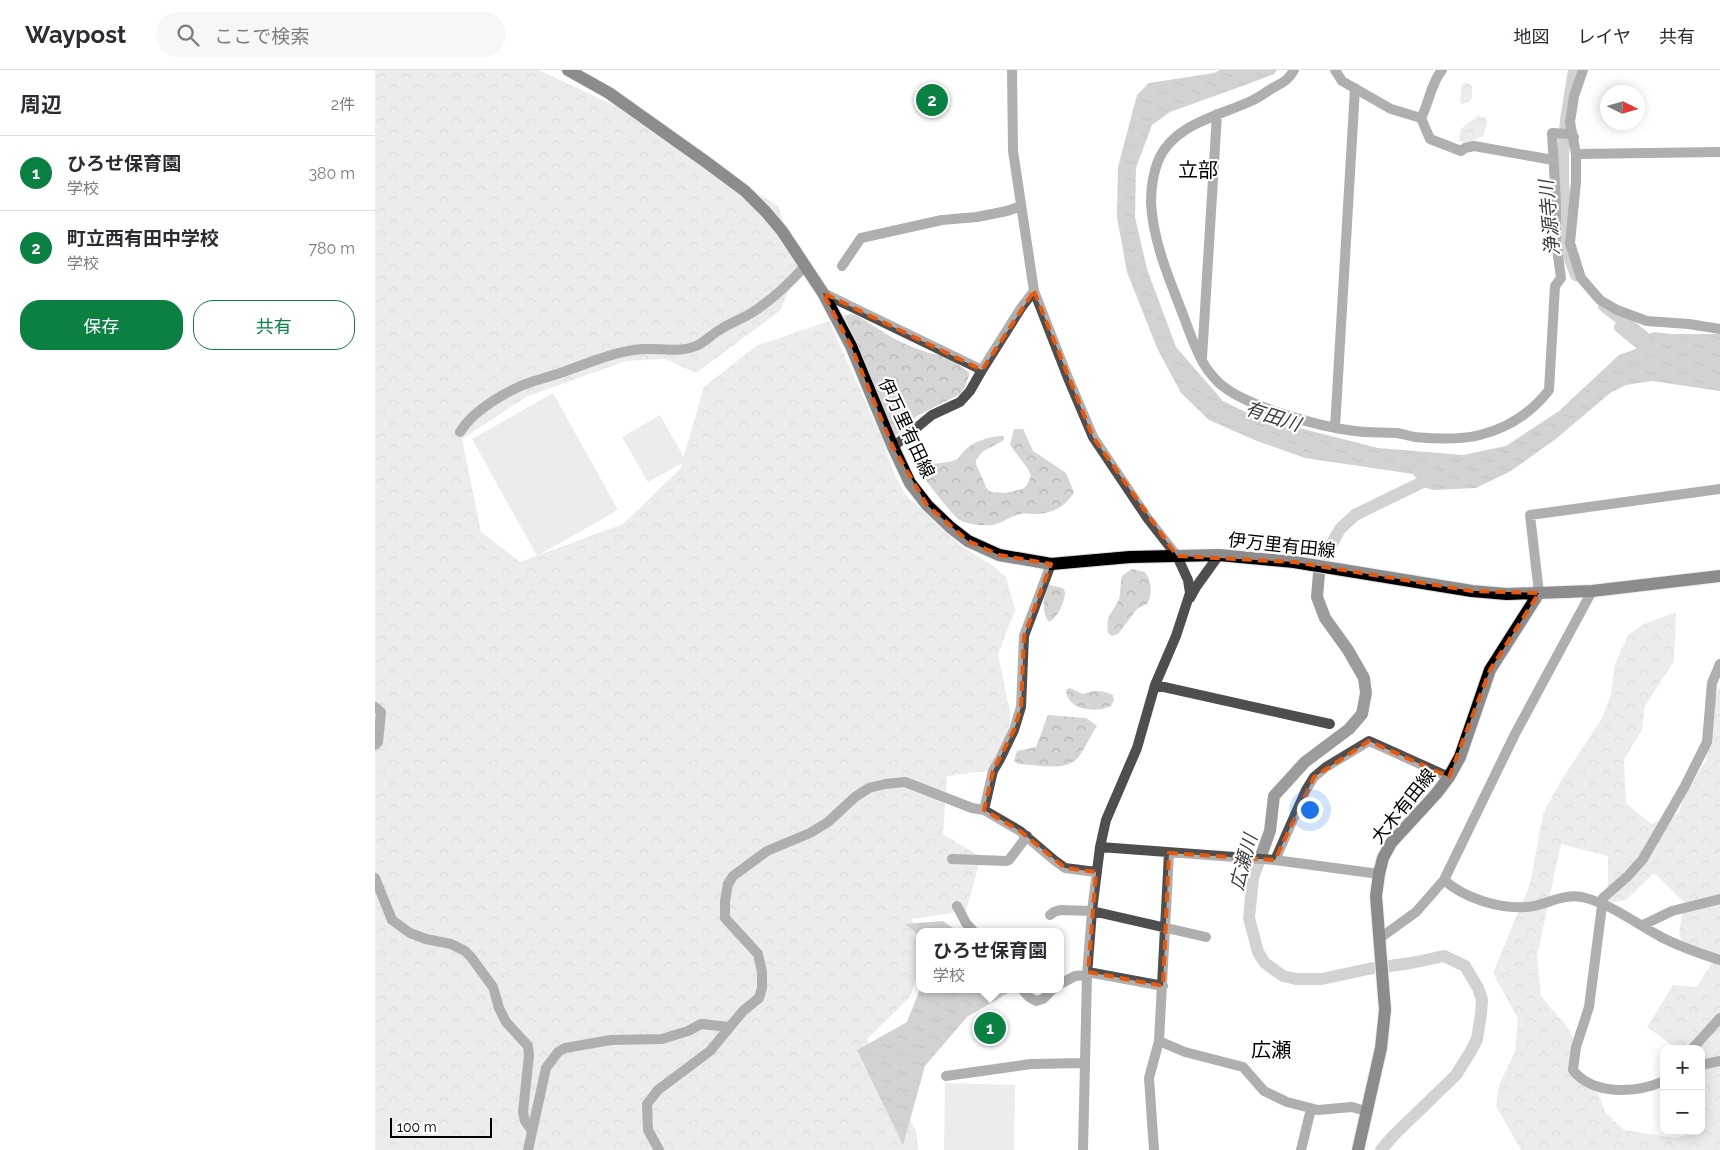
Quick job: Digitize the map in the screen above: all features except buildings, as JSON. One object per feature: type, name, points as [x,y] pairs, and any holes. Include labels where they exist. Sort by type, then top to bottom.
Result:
[{"type":"main road","name":"伊万里有田線","points":[[568,70],[609,92],[745,191],[782,231],[823,293],[851,346],[910,483],[927,506],[968,541],[999,555],[1051,564],[1130,557],[1219,555],[1294,562],[1472,591],[1507,594],[1539,593]]},
{"type":"main road","points":[[1539,593],[1593,591],[1720,576]]},
{"type":"main road","name":"大木有田線","points":[[1358,1150],[1381,1048],[1385,1010],[1376,896],[1383,858],[1391,843],[1449,777],[1460,757],[1490,670],[1539,593]]},
{"type":"street","points":[[1012,70],[1013,151],[1034,291],[1093,437],[1148,519],[1177,556],[1188,580],[1190,593],[1187,606]]},
{"type":"street","points":[[1281,70],[1288,80]]},
{"type":"street","points":[[1294,70],[1288,80],[1252,101],[1217,114],[1181,133],[1167,146],[1158,160],[1153,178],[1151,203],[1156,236],[1170,280],[1190,335],[1206,368],[1220,384],[1245,400],[1287,415],[1335,428],[1356,432],[1399,434],[1414,437],[1457,438],[1497,430],[1515,421],[1541,401],[1549,390],[1555,286],[1561,278],[1555,242],[1556,202],[1552,133],[1572,135]]},
{"type":"street","points":[[1335,70],[1342,81],[1391,109],[1421,118]]},
{"type":"street","points":[[1421,118],[1426,109],[1436,76],[1442,70]]},
{"type":"street","points":[[1583,70],[1570,122],[1576,154],[1576,182],[1570,243],[1581,278],[1600,300],[1617,310],[1647,321],[1689,324],[1720,330]]},
{"type":"street","points":[[1335,428],[1355,88]]},
{"type":"street","points":[[1202,359],[1217,114]]},
{"type":"street","points":[[1421,118],[1430,139],[1461,151],[1474,146],[1553,160]]},
{"type":"street","points":[[1576,154],[1720,152]]},
{"type":"street","points":[[842,266],[861,238],[942,220],[985,216],[1021,206]]},
{"type":"street","points":[[460,432],[466,422],[481,409],[518,387],[533,381],[551,377],[615,354],[643,349],[684,350],[697,346],[719,330],[765,304],[783,289],[805,266]]},
{"type":"street","points":[[893,447],[932,415],[960,402],[970,392],[981,370],[1034,291]]},
{"type":"street","points":[[823,293],[981,370]]},
{"type":"street","points":[[1539,593],[1530,515],[1720,490]]},
{"type":"street","points":[[1083,1150],[1087,974],[1096,872],[1106,820],[1137,748],[1155,684],[1187,606],[1196,588],[1219,555]]},
{"type":"street","points":[[984,810],[993,771],[1014,730],[1021,707],[1023,636],[1051,564]]},
{"type":"street","points":[[1380,938],[1416,912],[1444,880],[1515,734],[1593,591]]},
{"type":"street","points":[[1660,1082],[1640,1088],[1615,1089],[1593,1086],[1577,1076],[1573,1070],[1576,1047],[1589,1007],[1601,903],[1603,898],[1628,876],[1643,859],[1685,786],[1707,742],[1712,683],[1720,664]]},
{"type":"street","points":[[1155,684],[1330,724]]},
{"type":"street","points":[[375,707],[381,712],[375,745]]},
{"type":"street","points":[[1275,860],[1306,790],[1314,778],[1326,768],[1369,741],[1449,777]]},
{"type":"street","points":[[659,1150],[648,1130],[647,1104],[658,1090],[709,1051],[743,1011],[759,998],[762,988],[762,972],[758,954],[725,918],[725,900],[727,884],[733,876],[767,851],[810,834],[828,822],[855,797],[869,788],[905,782],[972,808],[984,810],[1027,836],[1065,868],[1096,872]]},
{"type":"street","points":[[952,859],[1009,860],[1027,836]]},
{"type":"street","points":[[1100,847],[1275,860],[1379,874]]},
{"type":"street","points":[[1154,1150],[1149,1078],[1159,1041],[1169,853]]},
{"type":"street","points":[[375,878],[392,920],[410,933],[426,939],[451,944],[465,951],[493,987],[499,1008],[507,1022],[528,1046],[529,1055],[523,1112],[525,1121],[532,1131]]},
{"type":"street","points":[[1444,880],[1461,893],[1497,905],[1526,907],[1570,896],[1581,897],[1601,903],[1663,938],[1702,955],[1720,960]]},
{"type":"street","points":[[1643,925],[1673,912],[1720,899]]},
{"type":"street","points":[[957,906],[970,928]]},
{"type":"street","points":[[1051,915],[1060,910],[1092,911],[1206,937]]},
{"type":"street","points":[[1064,982],[1075,976],[1087,974],[1163,986]]},
{"type":"street","points":[[1026,993],[1036,1001],[1043,999],[1049,993]]},
{"type":"street","points":[[1696,1045],[1720,1018]]},
{"type":"street","points":[[528,1150],[546,1068],[558,1052],[565,1048],[611,1040],[662,1039],[688,1031],[701,1024],[730,1027]]},
{"type":"street","points":[[1159,1041],[1185,1052],[1243,1067],[1264,1091],[1287,1102],[1318,1110],[1352,1107],[1366,1111]]},
{"type":"street","points":[[1705,1064],[1720,1061]]},
{"type":"street","points":[[946,1076],[1031,1064],[1085,1063]]},
{"type":"street","points":[[1301,1150],[1311,1109]]},
{"type":"highlighted area","points":[[1034,291],[1093,437],[1177,556],[1294,562],[1472,591],[1539,593],[1490,670],[1449,777],[1369,741],[1314,777],[1275,860],[1169,853],[1163,986],[1088,972],[1096,872],[1065,868],[1020,831],[984,810],[993,771],[1014,730],[1021,707],[1024,636],[1051,564],[999,555],[968,541],[927,505],[893,447],[851,346],[823,293],[982,370]]},
{"type":"green space","points":[[375,70],[539,70],[639,117],[778,206],[799,266],[780,311],[696,373],[665,359],[626,361],[528,396],[462,439],[481,532],[520,562],[623,524],[680,469],[704,387],[756,346],[829,321],[884,443],[892,469],[904,493],[961,546],[995,567],[1006,577],[1015,610],[998,654],[1010,713],[1009,728],[1004,749],[999,758],[987,771],[947,776],[943,834],[981,857],[966,911],[911,919],[917,928],[916,979],[910,997],[867,1039],[888,1074],[898,1098],[917,1133],[918,1150],[375,1150]]},
{"type":"green space","points":[[1468,83],[1472,86],[1472,98],[1469,102],[1462,104],[1460,101],[1462,84]]},
{"type":"green space","points":[[1478,116],[1486,117],[1487,125],[1483,136],[1466,144],[1460,141],[1459,136],[1462,129]]},
{"type":"green space","points":[[856,315],[893,338],[912,347],[929,353],[947,356],[970,373],[965,387],[960,394],[917,416],[895,436],[844,316]]},
{"type":"green space","points":[[553,393],[618,510],[537,556],[472,439]]},
{"type":"green space","points":[[660,415],[686,461],[648,482],[622,437]]},
{"type":"green space","points":[[1014,429],[1023,429],[1033,451],[1066,473],[1074,492],[1062,506],[1045,513],[1018,515],[992,525],[975,525],[958,519],[922,475],[920,471],[923,465],[955,460],[967,448],[977,442],[987,438],[1003,436],[1004,440],[982,452],[976,460],[976,464],[987,489],[991,492],[1005,493],[1023,489],[1031,476],[1010,445]]},
{"type":"green space","points":[[1132,569],[1145,572],[1149,580],[1151,591],[1148,603],[1137,609],[1118,634],[1112,636],[1108,633],[1107,627],[1109,618],[1119,599],[1122,576]]},
{"type":"green space","points":[[1049,585],[1063,588],[1065,592],[1060,609],[1049,622],[1046,618],[1044,604],[1045,594]]},
{"type":"green space","points":[[1676,612],[1674,661],[1645,706],[1642,730],[1624,759],[1626,803],[1651,824],[1678,814],[1684,798],[1706,760],[1715,698],[1720,686],[1720,1150],[1521,1150],[1496,1106],[1499,1085],[1515,1052],[1518,1019],[1493,973],[1530,884],[1543,814],[1562,779],[1601,720],[1611,695],[1615,664],[1628,635],[1644,624]],"holes":[[[1561,844],[1608,856],[1608,903],[1626,900],[1654,873],[1685,903],[1680,927],[1681,940],[1685,945],[1712,962],[1697,987],[1673,985],[1647,1027],[1672,1045],[1705,1045],[1705,1135],[1687,1135],[1676,1138],[1624,1130],[1605,1112],[1598,1093],[1568,1072],[1574,1039],[1568,1028],[1541,996],[1537,957]]]},
{"type":"green space","points":[[1070,688],[1083,694],[1102,691],[1113,695],[1114,700],[1111,706],[1091,710],[1071,702],[1066,690]]},
{"type":"green space","points":[[1048,715],[1086,718],[1097,726],[1084,749],[1076,760],[1070,764],[1056,767],[1018,764],[1014,761],[1017,751],[1036,747]]},
{"type":"green space","points":[[945,1083],[1015,1085],[1014,1150],[944,1150]]},
{"type":"water","points":[[1220,70],[1277,70],[1274,74],[1170,112],[1152,125],[1136,168],[1135,217],[1147,269],[1176,347],[1223,401],[1256,417],[1378,448],[1463,455],[1506,446],[1559,411],[1619,355],[1644,346],[1646,341],[1643,336],[1654,332],[1720,334],[1720,391],[1652,381],[1626,385],[1610,393],[1557,438],[1511,471],[1476,488],[1433,490],[1414,484],[1417,479],[1413,474],[1305,458],[1257,441],[1209,420],[1181,393],[1157,348],[1127,272],[1117,217],[1118,167],[1137,95],[1149,83],[1214,73]]},
{"type":"water","points":[[943,921],[953,928],[916,928],[916,933],[905,924]]},
{"type":"water","points":[[918,993],[1008,993],[967,1017],[925,1066],[903,1145],[857,1050],[907,1022]]},
{"type":"waterway","name":"浄源寺川","points":[[1574,70],[1566,120],[1563,182],[1568,254],[1576,275]]},
{"type":"waterway","name":"浄源寺川","points":[[1604,306],[1643,336],[1620,327],[1643,346],[1659,352]]},
{"type":"waterway","name":"広瀬川","points":[[1381,1150],[1456,1075],[1471,1051],[1477,1039],[1481,1014],[1482,1000],[1478,988],[1465,966],[1444,956],[1322,979],[1296,979],[1283,976],[1265,963],[1258,952],[1249,918],[1253,878],[1270,831],[1274,796],[1305,762],[1349,729],[1362,714],[1366,693],[1364,678],[1348,650],[1325,618],[1317,597],[1319,573],[1324,558],[1340,529],[1355,515],[1433,477]]},
{"type":"place","name":"町立西有田中学校","points":[[932,100]]},
{"type":"place","name":"ひろせ保育園","points":[[990,1028]]},
{"type":"district","name":"立部","points":[[1198,170]]},
{"type":"district","name":"広瀬","points":[[1271,1050]]},
{"type":"water label","name":"有田川","points":[[1273,416]]}]
